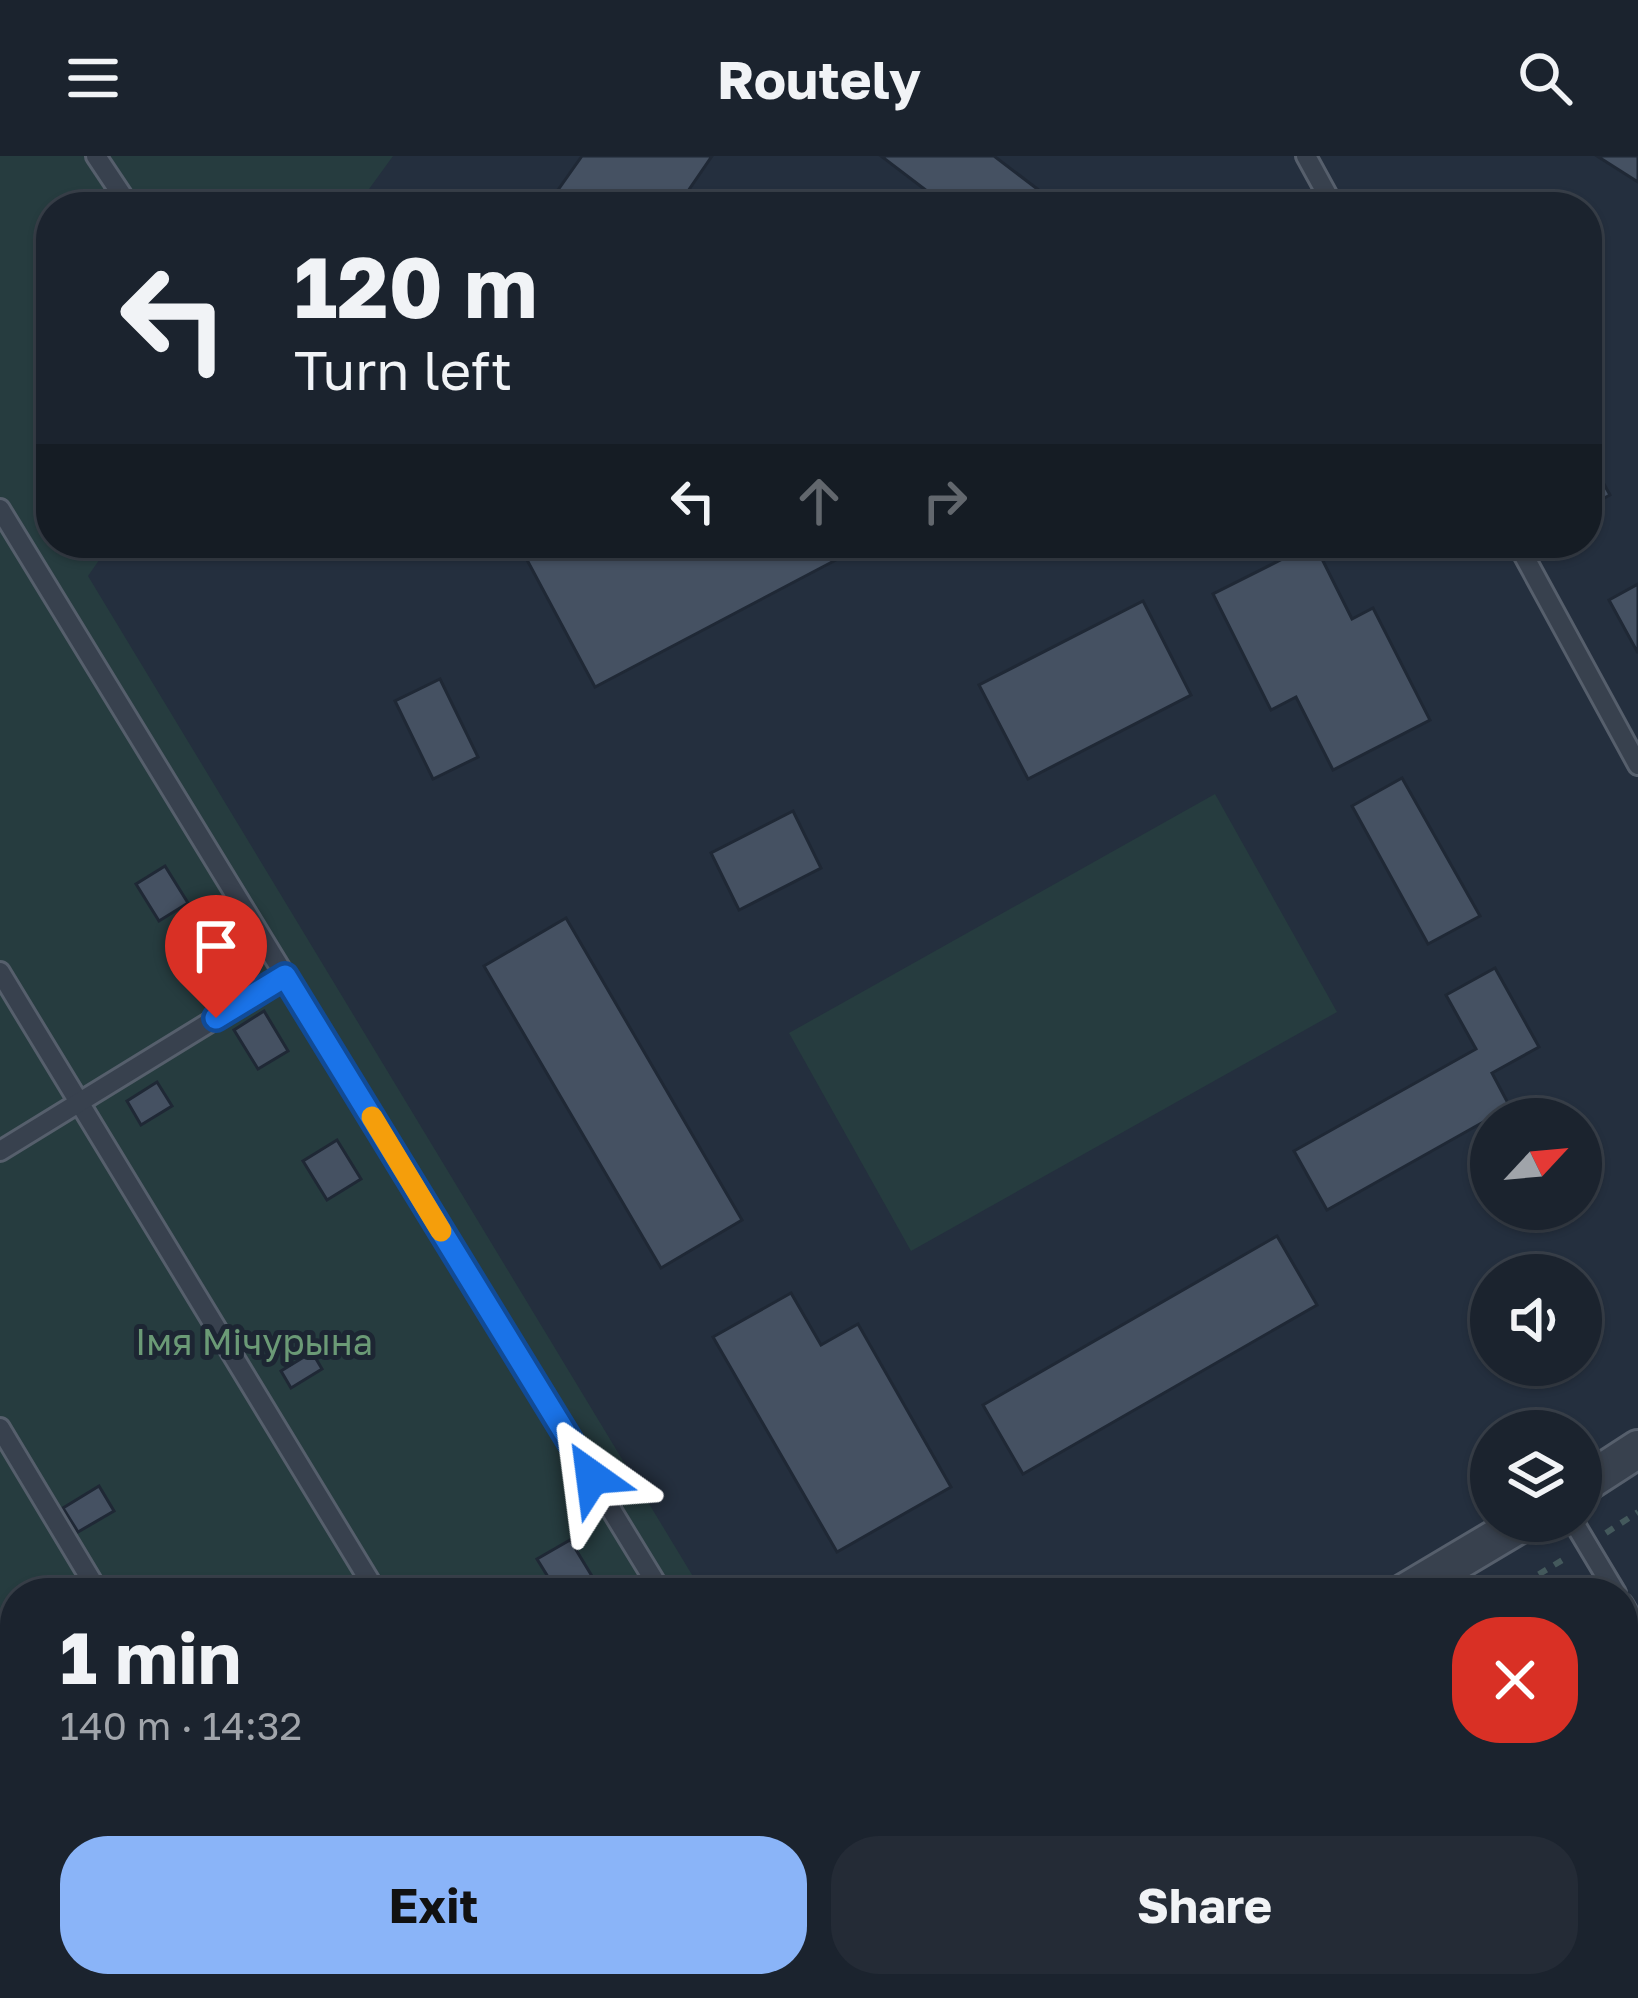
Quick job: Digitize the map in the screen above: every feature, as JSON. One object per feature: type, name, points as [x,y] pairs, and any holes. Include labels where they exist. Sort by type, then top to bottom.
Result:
[{"type":"street","points":[[1602,1472],[1638,1449]]},
{"type":"street","points":[[1429,1578],[1490,1542]]},
{"type":"lane","points":[[96,156],[120,192]]},
{"type":"lane","points":[[1306,156],[1326,192]]},
{"type":"lane","points":[[0,509],[653,1578]]},
{"type":"lane","points":[[1525,558],[1638,765]]},
{"type":"lane","points":[[0,972],[367,1578]]},
{"type":"lane","points":[[0,1151],[285,976]]},
{"type":"lane","points":[[0,1428],[91,1578]]},
{"type":"lane","points":[[1586,1542],[1607,1578]]},
{"type":"green space","name":"Імя Мічурына","points":[[0,156],[393,156],[367,192],[36,192],[36,558],[101,558],[88,576],[694,1578],[0,1578]]},
{"type":"green space","points":[[1215,794],[1337,1012],[911,1251],[789,1033]]},
{"type":"building","points":[[582,156],[712,156],[687,192],[557,192]]},
{"type":"building","points":[[881,156],[994,156],[1041,192],[928,192]]},
{"type":"building","points":[[1597,156],[1638,156],[1638,182]]},
{"type":"building","points":[[526,558],[840,558],[595,687]]},
{"type":"building","points":[[1284,558],[1322,558],[1352,619],[1373,608],[1430,720],[1333,770],[1296,697],[1271,710],[1213,594]]},
{"type":"building","points":[[1638,584],[1638,653],[1609,600]]},
{"type":"building","points":[[1143,601],[1191,695],[1028,779],[979,685]]},
{"type":"building","points":[[440,679],[478,757],[433,779],[395,701]]},
{"type":"building","points":[[1402,778],[1480,916],[1428,944],[1352,806]]},
{"type":"building","points":[[793,811],[821,868],[739,910],[711,853]]},
{"type":"building","points":[[165,866],[188,903],[159,921],[136,884]]},
{"type":"building","points":[[566,918],[742,1220],[661,1268],[484,966]]},
{"type":"building","points":[[1495,968],[1539,1047],[1492,1073],[1505,1098],[1470,1098],[1470,1130],[1327,1210],[1294,1151],[1476,1049],[1446,995]]},
{"type":"building","points":[[264,1011],[288,1051],[258,1069],[234,1030]]},
{"type":"building","points":[[157,1082],[172,1106],[141,1125],[127,1101]]},
{"type":"building","points":[[337,1140],[361,1179],[327,1200],[303,1161]]},
{"type":"building","points":[[1277,1236],[1317,1305],[1023,1474],[983,1405]]},
{"type":"building","points":[[791,1293],[821,1345],[858,1324],[951,1487],[837,1552],[713,1337]]},
{"type":"building","points":[[312,1352],[322,1369],[291,1388],[281,1371]]},
{"type":"building","points":[[99,1486],[114,1511],[78,1532],[63,1508]]},
{"type":"building","points":[[570,1540],[593,1578],[549,1578],[537,1559]]},
{"type":"slow traffic","points":[[372,1117],[441,1231]]},
{"type":"route","points":[[216,1018],[285,976],[592,1477]]}]
